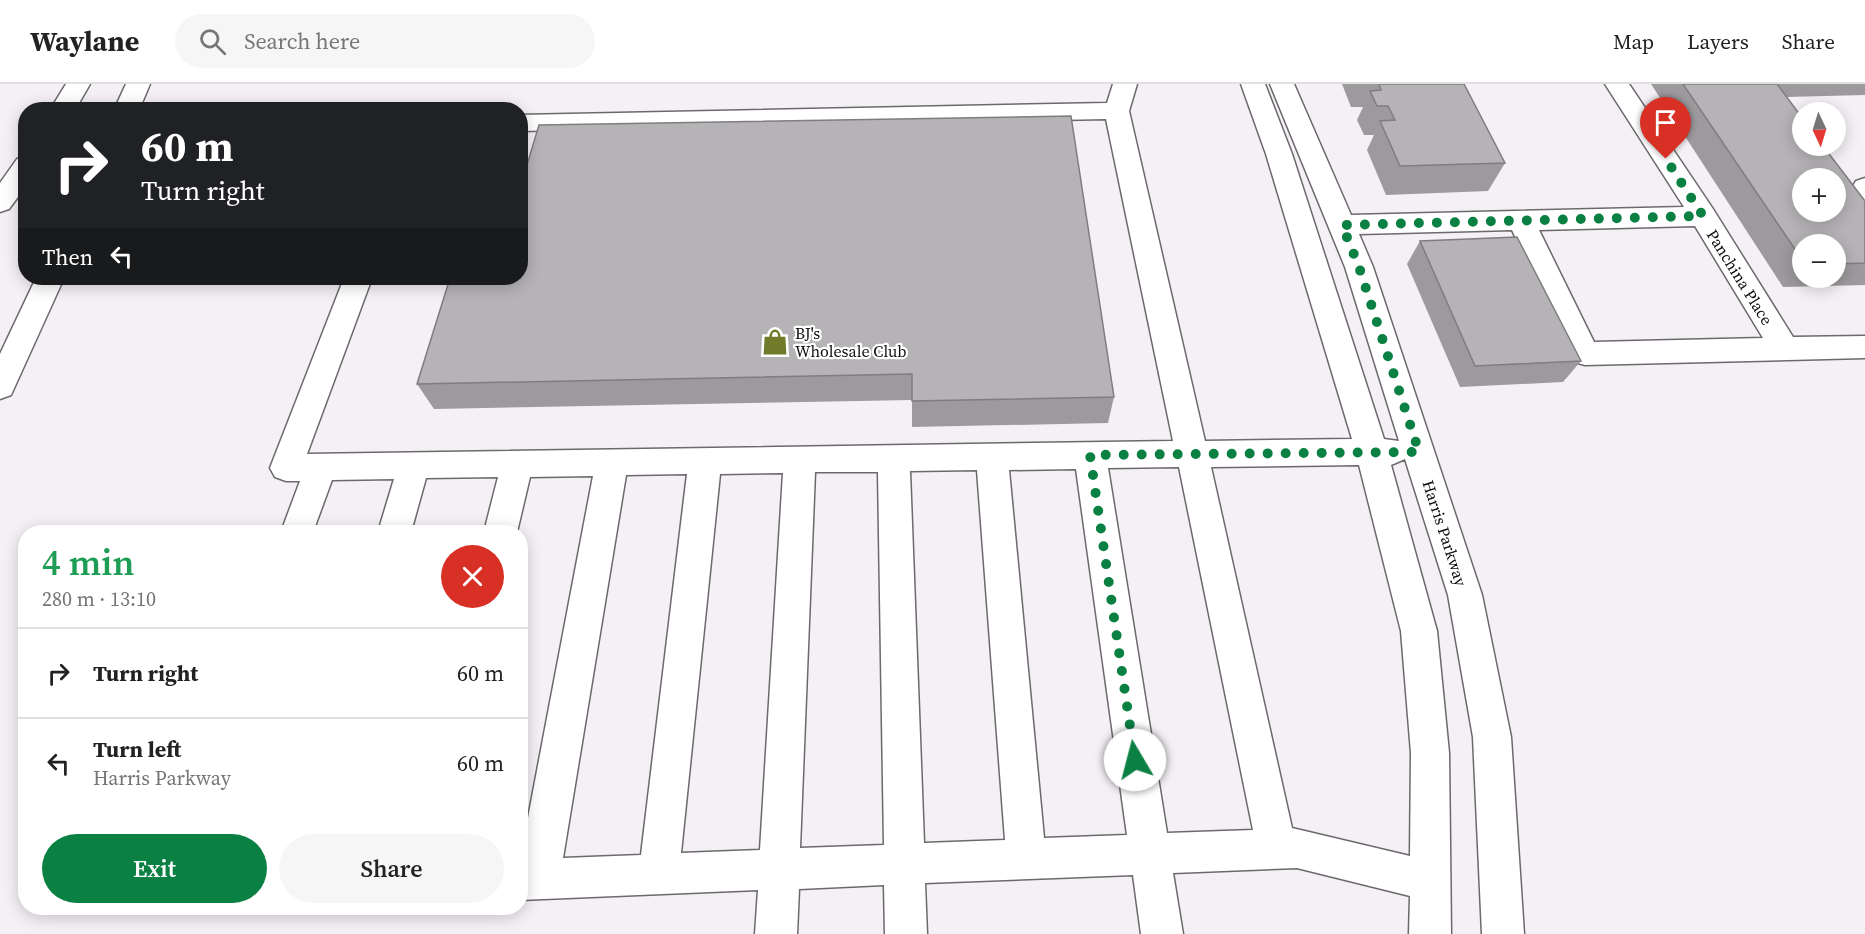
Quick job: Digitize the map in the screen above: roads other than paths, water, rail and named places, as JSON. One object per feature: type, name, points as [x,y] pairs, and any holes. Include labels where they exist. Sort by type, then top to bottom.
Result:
[{"type":"main road","points":[[67,102],[78,84]]},
{"type":"main road","points":[[130,102],[138,84]]},
{"type":"main road","points":[[1125,84],[1117,111],[1277,849]]},
{"type":"main road","points":[[1253,84],[1279,154],[1371,452],[1419,631],[1430,753],[1430,934]]},
{"type":"main road","name":"Harris Parkway","points":[[1282,84],[1359,267],[1465,595],[1492,737],[1503,934]]},
{"type":"main road","name":"Panchina Place","points":[[1617,84],[1703,216],[1785,349]]},
{"type":"main road","points":[[528,123],[1117,111]]},
{"type":"main road","points":[[0,203],[18,177]]},
{"type":"main road","points":[[1865,187],[1857,200],[1865,211]]},
{"type":"main road","points":[[1342,225],[1703,216]]},
{"type":"main road","points":[[1521,221],[1585,354],[1865,347]]},
{"type":"main road","points":[[0,387],[47,285]]},
{"type":"main road","points":[[355,285],[286,468],[1419,452]]},
{"type":"main road","points":[[1090,455],[1162,934]]},
{"type":"main road","points":[[992,457],[1026,859]]},
{"type":"main road","points":[[894,458],[906,934]]},
{"type":"main road","points":[[776,934],[800,459]]},
{"type":"main road","points":[[659,874],[705,461]]},
{"type":"main road","points":[[612,462],[530,880],[1297,848],[1430,881]]},
{"type":"main road","points":[[503,525],[517,464]]},
{"type":"main road","points":[[397,525],[414,465]]},
{"type":"main road","points":[[300,525],[321,467]]},
{"type":"place","name":"BJ's Wholesale Club","points":[[775,342]]}]
